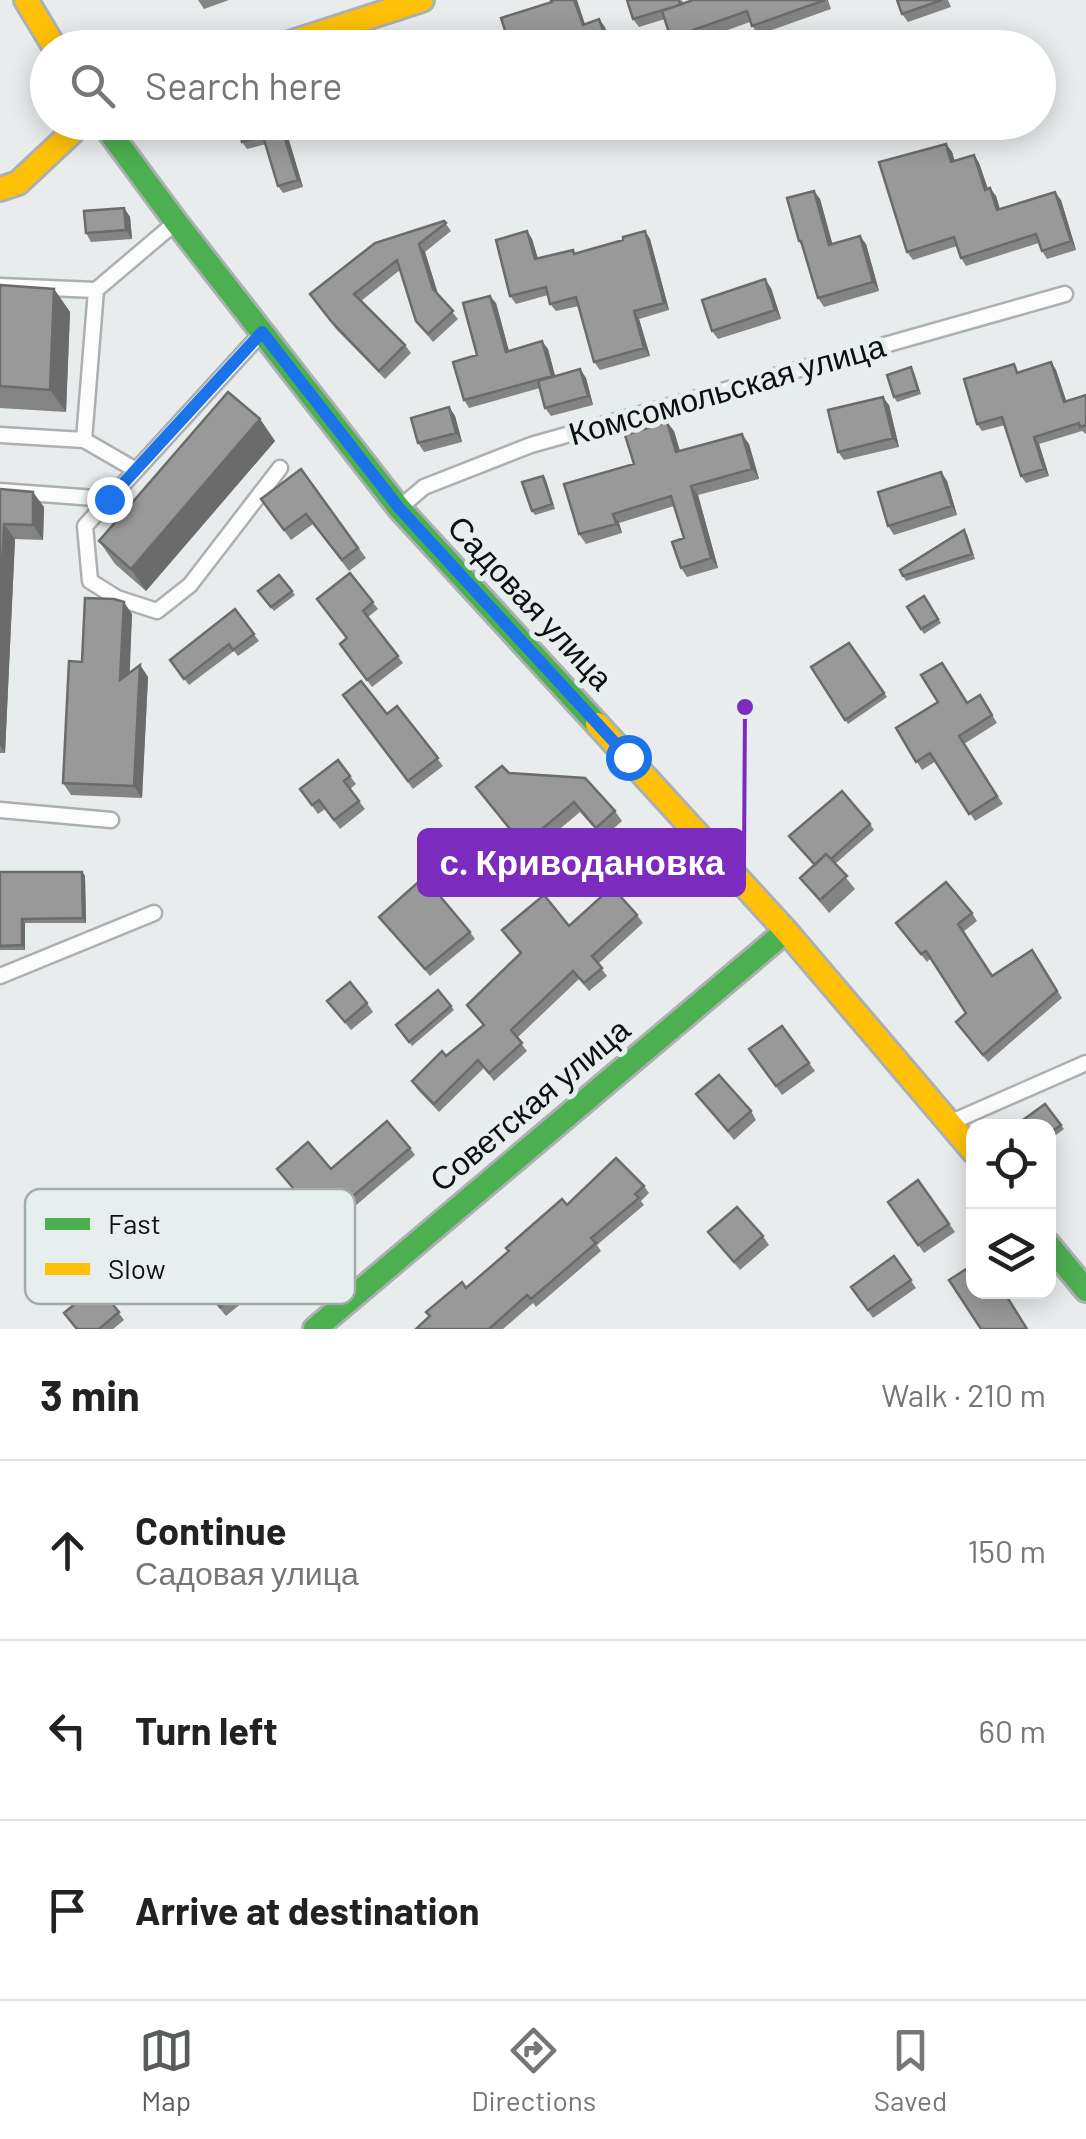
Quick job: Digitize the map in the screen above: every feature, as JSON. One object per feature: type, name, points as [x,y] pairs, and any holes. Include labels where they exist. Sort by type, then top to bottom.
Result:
[{"type":"street","points":[[26,0],[44,30]]},
{"type":"street","points":[[330,30],[422,0]]},
{"type":"street","points":[[0,189],[18,183],[64,140]]},
{"type":"street","name":"Садовая улица","points":[[115,140],[399,508],[786,931],[966,1142]]},
{"type":"street","name":"Советская улица","points":[[355,1295],[786,931]]},
{"type":"street","points":[[1056,1254],[1086,1290]]},
{"type":"street","name":"Советская улица","points":[[315,1329],[345,1304]]},
{"type":"lane","points":[[0,286],[96,290],[176,222]]},
{"type":"lane","points":[[84,440],[96,290]]},
{"type":"lane","name":"Комсомольская улица","points":[[399,508],[424,488],[531,445],[1065,294]]},
{"type":"lane","points":[[262,332],[85,526],[90,581],[117,598],[156,612],[190,585],[280,468]]},
{"type":"lane","points":[[0,436],[84,440],[136,470]]},
{"type":"lane","points":[[0,491],[109,499]]},
{"type":"lane","points":[[0,810],[111,820]]},
{"type":"lane","points":[[0,976],[154,912]]},
{"type":"lane","points":[[950,1123],[1086,1063]]},
{"type":"building","points":[[574,0],[583,25],[599,19],[603,30],[505,30],[501,18],[552,2]]},
{"type":"building","points":[[627,0],[679,0],[680,5],[633,19]]},
{"type":"building","points":[[693,0],[825,0],[752,26],[747,11],[693,30],[668,30],[662,11]]},
{"type":"building","points":[[897,0],[942,0],[902,14]]},
{"type":"building","points":[[264,140],[285,140],[298,180],[278,186]]},
{"type":"building","points":[[946,144],[951,162],[974,155],[985,190],[990,188],[997,210],[1055,192],[1071,241],[1042,251],[1036,234],[961,258],[954,237],[907,252],[879,162]]},
{"type":"building","points":[[814,191],[829,245],[860,236],[873,282],[818,298],[787,198]]},
{"type":"building","points":[[124,208],[126,230],[86,233],[84,211]]},
{"type":"building","points":[[444,221],[419,244],[433,289],[453,311],[428,334],[416,321],[397,260],[354,294],[405,345],[379,371],[310,294],[375,243]]},
{"type":"building","points":[[527,231],[535,259],[573,250],[574,254],[645,231],[664,303],[634,311],[644,348],[594,362],[576,297],[550,304],[546,287],[510,296],[496,240]]},
{"type":"building","points":[[765,279],[775,310],[712,331],[702,300]]},
{"type":"building","points":[[0,285],[54,289],[50,390],[0,386]]},
{"type":"building","points":[[490,296],[506,352],[542,341],[552,376],[464,400],[453,362],[477,355],[463,303]]},
{"type":"building","points":[[1051,362],[1064,402],[1086,395],[1086,425],[1080,427],[1079,423],[1034,437],[1044,469],[1021,476],[1002,417],[977,424],[964,379],[1014,364],[1017,373]]},
{"type":"building","points":[[911,367],[918,390],[894,397],[887,375]]},
{"type":"building","points":[[580,369],[588,396],[545,408],[538,381]]},
{"type":"building","points":[[228,392],[260,419],[131,569],[99,541]]},
{"type":"building","points":[[883,397],[893,438],[838,452],[828,410]]},
{"type":"building","points":[[449,407],[456,433],[418,443],[411,418]]},
{"type":"building","points":[[667,422],[676,452],[742,434],[752,469],[691,486],[711,558],[681,568],[672,542],[684,538],[671,496],[613,514],[616,524],[579,534],[564,484],[634,464],[625,435]]},
{"type":"building","points":[[301,469],[358,548],[342,560],[306,514],[284,530],[261,499]]},
{"type":"building","points":[[941,472],[952,506],[888,526],[878,492]]},
{"type":"building","points":[[543,476],[552,504],[532,511],[522,482]]},
{"type":"building","points":[[0,489],[33,492],[33,525],[4,524],[0,615]]},
{"type":"building","points":[[964,530],[972,554],[903,576],[900,570]]},
{"type":"building","points":[[350,573],[373,602],[363,611],[398,656],[367,680],[340,644],[347,638],[317,599]]},
{"type":"building","points":[[279,575],[292,591],[271,607],[258,591]]},
{"type":"building","points":[[924,596],[938,619],[921,629],[907,607]]},
{"type":"building","points":[[85,598],[124,602],[120,680],[140,665],[134,786],[63,783],[69,661],[82,662]]},
{"type":"building","points":[[235,609],[254,634],[233,650],[229,644],[184,679],[170,660]]},
{"type":"building","points":[[849,643],[884,693],[845,720],[811,667]]},
{"type":"building","points":[[942,663],[967,703],[980,695],[992,715],[959,736],[997,796],[969,814],[930,753],[916,762],[896,728],[938,702],[921,675]]},
{"type":"building","points":[[361,681],[387,714],[397,706],[438,758],[408,781],[343,695]]},
{"type":"building","points":[[338,760],[350,776],[344,781],[359,801],[334,820],[319,800],[312,805],[300,789]]},
{"type":"building","points":[[502,766],[509,773],[585,778],[615,811],[596,828],[574,802],[523,845],[476,787]]},
{"type":"building","points":[[842,791],[870,824],[831,859],[826,854],[815,865],[789,836]]},
{"type":"building","points":[[826,854],[847,876],[820,900],[800,878]]},
{"type":"building","points":[[0,872],[82,872],[83,918],[22,919],[22,945],[0,946]]},
{"type":"building","points":[[424,877],[470,932],[425,969],[379,917]]},
{"type":"building","points":[[946,882],[972,913],[958,924],[992,976],[1032,950],[1057,991],[983,1055],[956,1022],[966,1013],[926,951],[921,954],[896,923]]},
{"type":"building","points":[[612,887],[637,915],[592,956],[602,968],[584,983],[573,971],[511,1030],[522,1043],[489,1073],[478,1060],[434,1104],[412,1081],[442,1051],[446,1056],[484,1025],[467,1005],[521,953],[502,930],[544,895],[569,926]]},
{"type":"building","points":[[350,982],[367,1003],[345,1022],[327,1001]]},
{"type":"building","points":[[438,990],[451,1006],[409,1042],[396,1025]]},
{"type":"building","points":[[782,1026],[809,1063],[776,1086],[749,1049]]},
{"type":"building","points":[[719,1075],[751,1111],[728,1131],[696,1094]]},
{"type":"building","points":[[1045,1104],[1061,1125],[1056,1128],[1056,1119],[1024,1119]]},
{"type":"building","points":[[387,1121],[410,1148],[355,1194],[355,1189],[294,1189],[277,1169],[308,1142],[331,1169]]},
{"type":"building","points":[[616,1158],[644,1186],[635,1194],[639,1198],[591,1238],[596,1243],[531,1299],[527,1295],[489,1329],[416,1329],[430,1316],[426,1312],[462,1282],[466,1288],[562,1199],[567,1205]]},
{"type":"building","points":[[918,1180],[949,1224],[918,1245],[888,1202]]},
{"type":"building","points":[[737,1207],[763,1236],[734,1262],[708,1232]]},
{"type":"building","points":[[894,1256],[911,1280],[868,1310],[851,1287]]},
{"type":"building","points":[[966,1269],[966,1299],[1008,1299],[1027,1329],[981,1329],[949,1280]]},
{"type":"building","points":[[75,1304],[112,1304],[119,1312],[99,1329],[77,1329],[64,1313]]},
{"type":"traffic: fast","points":[[115,140],[399,508],[597,724]]},
{"type":"traffic: fast","points":[[355,1295],[786,931]]},
{"type":"traffic: fast","points":[[1056,1254],[1086,1290]]},
{"type":"traffic: fast","points":[[315,1329],[345,1304]]},
{"type":"traffic: slow","points":[[26,0],[44,30]]},
{"type":"traffic: slow","points":[[330,30],[422,0]]},
{"type":"traffic: slow","points":[[0,189],[18,183],[64,140]]},
{"type":"traffic: slow","points":[[597,724],[786,931],[966,1143]]},
{"type":"place","name":"с. Криводановка","points":[[745,707]]},
{"type":"route","points":[[109,499],[262,332],[399,508],[628,757]]}]
